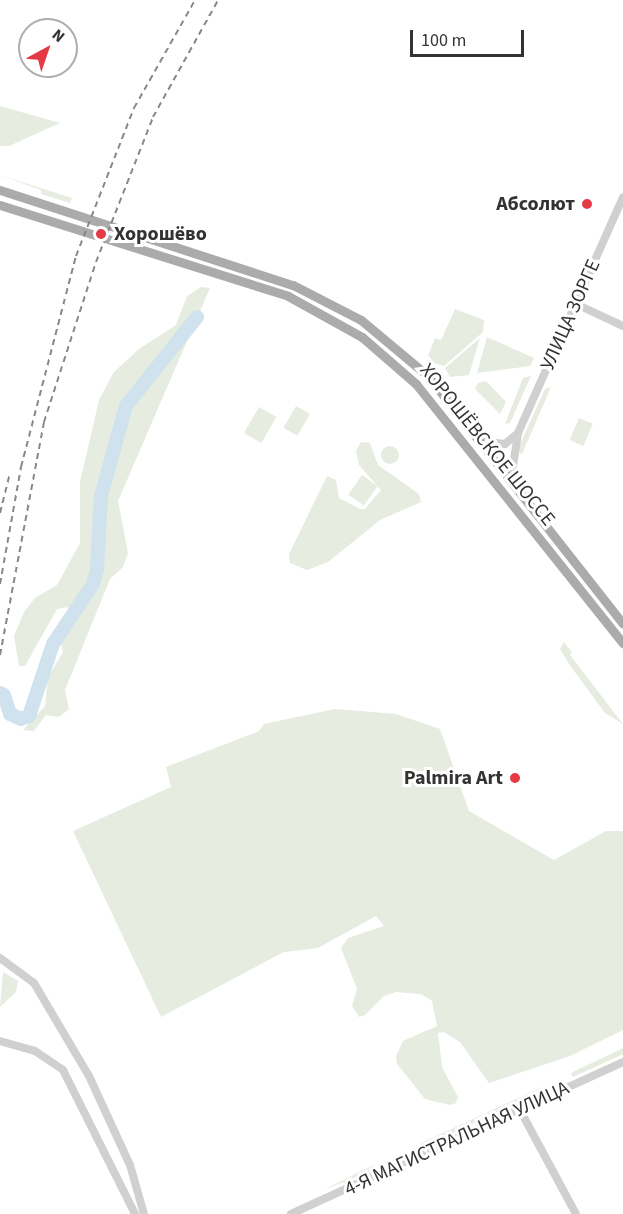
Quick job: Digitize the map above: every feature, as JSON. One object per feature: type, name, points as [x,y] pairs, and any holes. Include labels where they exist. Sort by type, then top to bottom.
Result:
[{"type":"main road","name":"ХОРОШЁВСКОЕ ШОССЕ","points":[[0,190],[293,285],[345,310],[418,365],[623,624]]},
{"type":"main road","name":"ХОРОШЁВСКОЕ ШОССЕ","points":[[0,205],[288,296],[362,337],[416,384],[623,643]]},
{"type":"street","name":"УЛИЦА ЗОРГЕ","points":[[511,480],[518,433],[623,197]]},
{"type":"street","points":[[576,304],[623,326]]},
{"type":"street","points":[[480,441],[504,444],[518,433]]},
{"type":"street","points":[[0,958],[25,974],[42,993],[61,1034],[95,1089],[130,1165],[144,1214]]},
{"type":"street","points":[[0,1041],[35,1051],[63,1070],[135,1214]]},
{"type":"street","name":"4-Я МАГИСТРАЛЬНАЯ УЛИЦА","points":[[291,1214],[623,1062]]},
{"type":"street","points":[[520,1110],[576,1214]]},
{"type":"shaded area","points":[[0,106],[60,123],[9,146],[0,146]]},
{"type":"shaded area","points":[[0,175],[72,198],[70,203],[41,194],[41,190]]},
{"type":"shaded area","points":[[201,287],[210,288],[118,501],[128,553],[123,567],[110,579],[65,690],[69,709],[59,717],[46,715],[34,731],[23,730],[45,706],[48,677],[63,652],[60,640],[75,615],[67,607],[57,609],[25,666],[19,666],[14,636],[24,612],[35,598],[57,585],[80,543],[80,482],[99,400],[114,372],[139,349],[176,325],[187,296]]},
{"type":"shaded area","points":[[455,309],[484,320],[483,332],[444,366],[434,363],[428,356],[435,338],[441,340]]},
{"type":"shaded area","points":[[487,337],[534,358],[530,366],[477,373]]},
{"type":"shaded area","points":[[480,338],[469,375],[450,377],[445,368]]},
{"type":"shaded area","points":[[531,376],[510,423],[505,424],[523,378]]},
{"type":"shaded area","points":[[486,381],[506,402],[500,414],[475,389],[478,383]]},
{"type":"shaded area","points":[[551,387],[522,454],[517,451],[545,389]]},
{"type":"shaded area","points":[[296,406],[310,414],[297,436],[284,428]]},
{"type":"shaded area","points":[[259,407],[276,417],[261,443],[244,433]]},
{"type":"shaded area","points":[[579,418],[593,424],[583,446],[570,440]]},
{"type":"shaded area","points":[[361,442],[370,443],[378,465],[419,494],[421,502],[380,520],[328,562],[307,570],[290,563],[289,554],[327,476],[336,480],[339,498],[360,509],[365,509],[381,490],[359,465],[356,451]]},
{"type":"shaded area","points":[[386,446],[394,446],[399,451],[397,462],[386,464],[381,459],[381,451]]},
{"type":"shaded area","points":[[362,475],[378,486],[364,506],[348,495]]},
{"type":"shaded area","points":[[564,642],[572,652],[570,655],[623,724],[605,713],[569,664],[560,649]]},
{"type":"shaded area","points":[[335,709],[396,714],[440,729],[469,811],[554,860],[606,831],[623,831],[623,1030],[570,1056],[489,1083],[460,1042],[444,1032],[438,1033],[442,1067],[458,1097],[456,1103],[450,1105],[425,1099],[397,1064],[396,1056],[403,1041],[437,1026],[432,1001],[421,994],[396,992],[384,996],[365,1015],[359,1017],[352,1006],[357,989],[341,948],[348,938],[384,926],[376,916],[318,948],[284,952],[161,1017],[73,831],[171,787],[166,767],[259,731],[264,724]]},
{"type":"shaded area","points":[[3,972],[18,981],[16,992],[0,1007]]},
{"type":"shaded area","points":[[623,1048],[623,1054],[573,1077],[571,1073]]},
{"type":"shaded area","points":[[542,1087],[544,1090],[421,1148],[419,1144]]},
{"type":"shaded area","points":[[374,1165],[376,1169],[326,1189],[327,1188]]},
{"type":"waterway","points":[[0,693],[4,695],[10,714],[21,719],[29,716],[53,644],[93,584],[97,569],[101,496],[126,406],[197,317]]},
{"type":"railway","points":[[0,584],[21,467],[76,256],[134,108],[195,0]]},
{"type":"railway","points":[[0,655],[44,422],[96,262],[153,117],[218,0]]},
{"type":"railway","points":[[0,513],[9,476]]},
{"type":"place","name":"Абсолют","points":[[587,204]]},
{"type":"place","name":"Хорошёво","points":[[101,234]]},
{"type":"place","name":"Palmira Art","points":[[515,778]]}]
